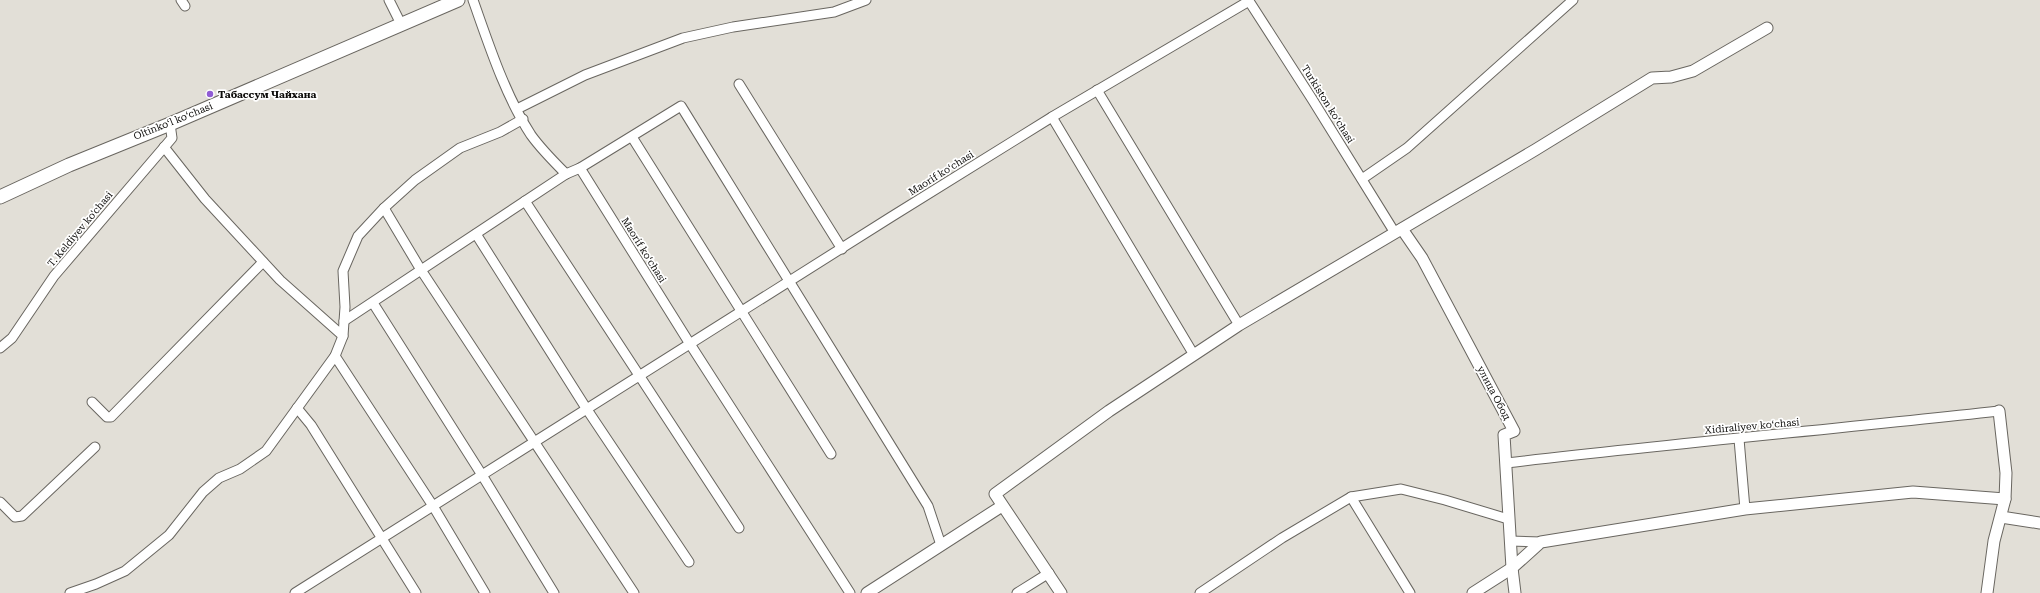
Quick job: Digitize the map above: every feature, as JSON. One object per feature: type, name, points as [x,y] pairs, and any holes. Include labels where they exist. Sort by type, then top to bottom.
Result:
[{"type":"main road","name":"Oltinkoʻl koʻchasi","points":[[0,197],[69,165],[170,124],[458,0]]},
{"type":"street","points":[[389,0],[401,24]]},
{"type":"street","points":[[473,0],[492,54],[517,109],[532,136],[566,174]]},
{"type":"street","points":[[517,109],[585,75],[683,38],[733,27],[834,12],[866,0]]},
{"type":"street","points":[[1399,231],[1362,179],[1407,148],[1573,0]]},
{"type":"street","name":"Turkiston koʻchasi","points":[[1052,117],[1249,1],[1362,179]]},
{"type":"street","points":[[1061,593],[995,494],[1109,410],[1239,326],[1652,78],[1671,77],[1692,71],[1767,28]]},
{"type":"street","points":[[739,84],[842,249]]},
{"type":"street","points":[[1097,90],[1239,326]]},
{"type":"street","points":[[344,321],[566,174],[580,168],[681,106],[791,281],[928,506],[941,545]]},
{"type":"street","points":[[1052,117],[1194,355]]},
{"type":"street","name":"Maorif koʻchasi","points":[[295,593],[586,408],[1052,117]]},
{"type":"street","points":[[70,593],[96,584],[125,571],[169,535],[203,492],[219,478],[240,469],[266,451],[335,356],[343,336],[343,270],[358,236],[384,208],[415,180],[460,148],[500,132],[523,119]]},
{"type":"street","name":"T. Keldiyev ko'chasi","points":[[0,348],[12,338],[54,276],[172,138],[170,124]]},
{"type":"street","points":[[632,137],[740,312],[831,454]]},
{"type":"street","points":[[164,147],[206,199],[280,280],[343,336]]},
{"type":"street","name":"Maorif koʻchasi","points":[[580,168],[690,344]]},
{"type":"street","points":[[525,201],[739,528]]},
{"type":"street","points":[[384,208],[421,270],[634,593]]},
{"type":"street","name":"улица Обод","points":[[1399,231],[1422,258],[1514,431],[1504,436],[1508,520],[1515,593]]},
{"type":"street","points":[[476,234],[586,408],[689,562]]},
{"type":"street","points":[[92,402],[107,417],[111,417],[263,262]]},
{"type":"street","points":[[372,303],[482,475],[554,593]]},
{"type":"street","points":[[690,344],[850,593]]},
{"type":"street","points":[[335,356],[433,506],[485,593]]},
{"type":"street","points":[[296,408],[311,425],[416,593]]},
{"type":"street","points":[[1987,593],[1994,541],[2002,517],[2005,499],[2006,473],[1999,411]]},
{"type":"street","name":"Xidiraliyev koʻchasi","points":[[1506,463],[1665,444],[1739,439],[1999,411]]},
{"type":"street","points":[[1739,439],[1745,509]]},
{"type":"street","points":[[0,502],[15,517],[22,516],[95,447]]},
{"type":"street","points":[[1200,593],[1282,538],[1351,497],[1401,489],[1445,500],[1508,520]]},
{"type":"street","points":[[1510,541],[1541,542],[1745,509],[1913,492],[2005,499]]},
{"type":"street","points":[[1351,497],[1410,593]]},
{"type":"street","points":[[867,593],[1002,506]]},
{"type":"street","points":[[2002,517],[2040,523]]},
{"type":"street","points":[[1473,593],[1512,568],[1541,542]]},
{"type":"street","points":[[1017,593],[1049,573]]},
{"type":"place","name":"Табассум Чайхана","points":[[210,94]]}]
